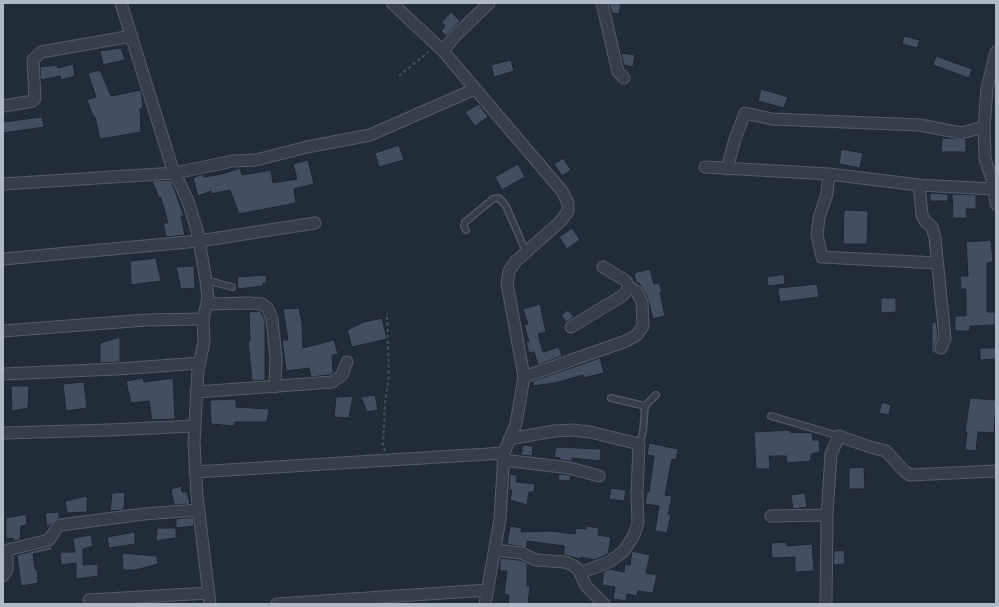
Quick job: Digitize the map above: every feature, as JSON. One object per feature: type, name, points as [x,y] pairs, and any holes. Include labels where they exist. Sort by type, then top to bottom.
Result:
[{"type":"street","points":[[89,600],[209,598],[198,510],[194,426],[196,392],[204,342],[203,319],[208,304],[206,280],[199,241],[188,201],[175,173],[121,3]]},
{"type":"street","points":[[392,3],[440,48],[567,197],[568,203],[565,216],[516,261],[510,271],[507,283],[524,377],[516,424],[509,439],[504,456],[500,519],[485,604]]},
{"type":"street","points":[[440,48],[490,3]]},
{"type":"street","points":[[602,3],[618,72],[624,78]]},
{"type":"street","points":[[3,106],[33,101],[35,98],[33,60],[42,52],[132,36]]},
{"type":"street","points":[[996,52],[988,88],[984,127],[985,160],[996,204]]},
{"type":"street","points":[[3,184],[175,173],[234,162],[256,160],[306,147],[370,134],[475,89]]},
{"type":"street","points":[[727,169],[735,139],[745,113],[772,119],[920,125],[960,133],[984,127]]},
{"type":"street","points":[[705,168],[829,174],[919,185],[993,189]]},
{"type":"street","points":[[829,174],[827,194],[819,218],[817,235],[822,257],[937,263]]},
{"type":"street","points":[[919,185],[922,215],[934,232],[945,338],[941,348]]},
{"type":"street","points":[[3,259],[199,241],[315,223]]},
{"type":"street","points":[[524,377],[626,341],[636,335],[643,326],[642,302],[637,292],[628,286],[620,276],[603,267]]},
{"type":"street","points":[[571,327],[622,296],[627,290],[628,286]]},
{"type":"street","points":[[208,304],[262,304],[268,309],[272,320],[276,358],[275,387]]},
{"type":"street","points":[[3,330],[146,320],[203,319]]},
{"type":"street","points":[[196,392],[332,382],[342,375],[347,362]]},
{"type":"street","points":[[3,374],[117,369],[200,363]]},
{"type":"street","points":[[3,433],[194,426]]},
{"type":"street","points":[[509,439],[554,431],[572,430],[590,432],[638,444],[638,523],[634,535],[624,551],[616,557],[608,562],[580,573]]},
{"type":"street","points":[[826,604],[827,515],[831,454],[838,436],[886,451],[904,471],[910,475],[996,471]]},
{"type":"street","points":[[195,472],[388,459],[504,456],[570,468],[599,476]]},
{"type":"street","points":[[3,576],[7,570],[7,550],[49,540],[58,526],[144,514],[198,510]]},
{"type":"street","points":[[771,516],[827,515]]},
{"type":"street","points":[[495,550],[521,553],[536,560],[565,562],[575,567],[580,573],[586,586],[604,604]]},
{"type":"street","points":[[276,604],[488,590]]},
{"type":"lane","points":[[466,230],[464,226],[465,222],[493,199],[499,198],[506,206],[526,252]]},
{"type":"lane","points":[[206,280],[232,287]]},
{"type":"lane","points":[[638,444],[644,432],[645,406],[656,395]]},
{"type":"lane","points":[[611,398],[645,406]]},
{"type":"lane","points":[[771,416],[838,436]]},
{"type":"path","points":[[399,76],[420,57],[440,48]]},
{"type":"path","points":[[387,313],[389,376],[385,404],[383,445],[388,459]]},
{"type":"building","points":[[609,3],[621,3],[619,14],[612,13]]},
{"type":"building","points":[[451,12],[460,21],[446,36],[441,31],[445,26],[442,22]]},
{"type":"building","points":[[904,36],[920,40],[917,48],[902,44]]},
{"type":"building","points":[[121,48],[125,60],[103,65],[100,51]]},
{"type":"building","points":[[621,53],[635,55],[633,67],[624,65]]},
{"type":"building","points":[[936,56],[972,69],[969,78],[933,65]]},
{"type":"building","points":[[511,60],[514,71],[494,77],[491,65]]},
{"type":"building","points":[[73,64],[75,76],[61,80],[60,76],[41,80],[40,67],[57,65],[58,68]]},
{"type":"building","points":[[100,70],[111,96],[141,90],[143,108],[140,109],[141,132],[100,139],[95,117],[94,118],[87,100],[96,97],[88,73]]},
{"type":"building","points":[[761,89],[788,97],[784,108],[758,101]]},
{"type":"building","points":[[479,104],[488,117],[475,126],[465,112]]},
{"type":"building","points":[[42,117],[44,127],[3,133],[3,122]]},
{"type":"building","points":[[942,138],[966,139],[966,152],[941,152]]},
{"type":"building","points":[[399,145],[404,160],[379,167],[375,153]]},
{"type":"building","points":[[841,149],[863,153],[860,168],[839,164]]},
{"type":"building","points":[[563,158],[571,170],[562,176],[554,164]]},
{"type":"building","points":[[308,160],[314,184],[294,189],[296,203],[239,214],[230,190],[211,194],[211,191],[198,196],[193,178],[203,174],[204,177],[222,174],[240,168],[242,175],[271,170],[273,183],[297,179],[293,164]]},
{"type":"building","points":[[518,164],[525,177],[502,190],[495,177]]},
{"type":"building","points":[[171,180],[184,216],[181,216],[185,235],[166,237],[163,223],[168,223],[161,198],[159,198],[152,181]]},
{"type":"building","points":[[930,193],[948,194],[948,201],[930,201]]},
{"type":"building","points":[[952,194],[976,195],[976,209],[966,209],[967,218],[953,218]]},
{"type":"building","points":[[844,210],[868,211],[867,244],[843,244]]},
{"type":"building","points":[[572,228],[580,240],[567,249],[559,237]]},
{"type":"building","points":[[991,240],[993,262],[987,263],[987,312],[995,312],[995,325],[970,326],[970,331],[955,331],[955,316],[966,316],[966,289],[961,289],[960,276],[968,276],[966,242]]},
{"type":"building","points":[[156,258],[161,281],[131,285],[130,261]]},
{"type":"building","points":[[194,266],[195,288],[181,289],[176,267]]},
{"type":"building","points":[[650,269],[654,284],[659,283],[662,292],[660,293],[665,316],[653,319],[647,296],[639,283],[636,283],[634,273]]},
{"type":"building","points":[[784,274],[785,284],[768,286],[767,277]]},
{"type":"building","points":[[266,275],[267,283],[263,283],[263,286],[238,289],[237,277]]},
{"type":"building","points":[[817,284],[819,297],[780,302],[778,288]]},
{"type":"building","points":[[881,298],[896,298],[896,312],[881,313]]},
{"type":"building","points":[[540,304],[546,332],[538,334],[543,352],[559,347],[562,356],[538,365],[534,352],[529,353],[526,342],[529,342],[524,325],[528,324],[523,309]]},
{"type":"building","points":[[299,308],[302,322],[303,348],[334,340],[338,354],[332,355],[333,373],[330,375],[311,377],[309,368],[286,371],[282,340],[288,340],[283,309]]},
{"type":"building","points":[[568,310],[574,317],[566,322],[561,315]]},
{"type":"building","points":[[260,311],[265,320],[265,380],[252,381],[248,341],[250,341],[249,312]]},
{"type":"building","points":[[382,318],[387,339],[352,347],[347,330],[364,322]]},
{"type":"building","points":[[932,322],[936,322],[938,337],[934,349],[937,353],[932,353]]},
{"type":"building","points":[[120,337],[120,362],[100,363],[100,343]]},
{"type":"building","points":[[980,348],[996,348],[996,359],[980,360]]},
{"type":"building","points":[[600,358],[604,373],[583,378],[583,375],[555,383],[533,386],[533,381]]},
{"type":"building","points":[[143,378],[144,382],[173,378],[175,419],[152,420],[149,401],[131,403],[126,381]]},
{"type":"building","points":[[84,382],[87,408],[66,411],[63,384]]},
{"type":"building","points":[[11,386],[29,386],[28,408],[12,411]]},
{"type":"building","points":[[375,395],[378,410],[367,412],[361,397]]},
{"type":"building","points":[[353,396],[349,418],[334,417],[336,397]]},
{"type":"building","points":[[970,398],[996,400],[994,433],[978,432],[976,451],[965,450],[967,432],[965,432]]},
{"type":"building","points":[[236,399],[236,407],[269,409],[267,422],[235,422],[235,426],[211,424],[210,400]]},
{"type":"building","points":[[882,402],[891,405],[889,415],[879,413]]},
{"type":"building","points":[[790,430],[790,432],[812,433],[813,440],[819,440],[820,452],[811,454],[811,461],[787,463],[786,456],[769,456],[770,469],[756,469],[754,432]]},
{"type":"building","points":[[649,443],[678,449],[676,460],[672,459],[665,495],[672,496],[668,514],[671,515],[667,533],[655,531],[659,506],[645,504],[647,492],[649,492],[654,456],[647,455]]},
{"type":"building","points":[[523,445],[533,446],[532,456],[521,455]]},
{"type":"building","points":[[556,447],[601,449],[600,461],[572,458],[572,461],[560,460],[560,458],[554,457]]},
{"type":"building","points":[[864,467],[865,489],[849,489],[849,468]]},
{"type":"building","points":[[510,474],[517,475],[516,482],[535,484],[534,492],[529,492],[527,505],[510,500],[512,490],[509,490]]},
{"type":"building","points":[[559,474],[571,475],[570,481],[558,480]]},
{"type":"building","points":[[181,486],[182,492],[187,492],[190,504],[174,505],[171,489]]},
{"type":"building","points":[[611,488],[626,490],[624,501],[609,499]]},
{"type":"building","points":[[125,492],[124,510],[110,511],[112,493]]},
{"type":"building","points":[[805,493],[807,507],[793,509],[791,495]]},
{"type":"building","points":[[87,496],[87,512],[67,513],[65,501]]},
{"type":"building","points":[[59,512],[59,518],[47,527],[45,513]]},
{"type":"building","points":[[26,514],[27,525],[21,526],[20,540],[14,541],[13,538],[6,539],[6,518]]},
{"type":"building","points":[[193,517],[194,526],[176,528],[176,519]]},
{"type":"building","points":[[510,526],[522,528],[521,532],[551,531],[575,534],[576,528],[586,529],[587,526],[599,528],[598,535],[611,537],[608,554],[595,560],[581,557],[581,559],[564,555],[564,546],[527,541],[527,548],[507,544]]},
{"type":"building","points":[[157,528],[176,528],[176,538],[156,541]]},
{"type":"building","points":[[135,532],[135,544],[109,548],[107,537]]},
{"type":"building","points":[[91,535],[93,546],[83,549],[83,565],[98,564],[98,576],[76,579],[76,563],[61,565],[60,552],[75,552],[73,538]]},
{"type":"building","points":[[787,542],[787,546],[812,544],[814,571],[795,572],[795,557],[772,558],[771,543]]},
{"type":"building","points":[[52,546],[52,550],[33,554],[35,569],[37,569],[38,583],[21,586],[17,555]]},
{"type":"building","points":[[844,550],[845,564],[833,565],[834,551]]},
{"type":"building","points":[[632,551],[650,555],[646,573],[657,575],[653,593],[638,591],[637,596],[627,594],[626,601],[613,599],[615,587],[602,585],[604,571],[610,569],[624,572],[625,564],[630,565]]},
{"type":"building","points":[[122,553],[157,556],[158,564],[136,570],[123,570]]},
{"type":"building","points":[[500,558],[519,560],[527,563],[527,586],[530,586],[528,604],[508,604],[509,595],[504,594],[507,571],[500,571]]}]
